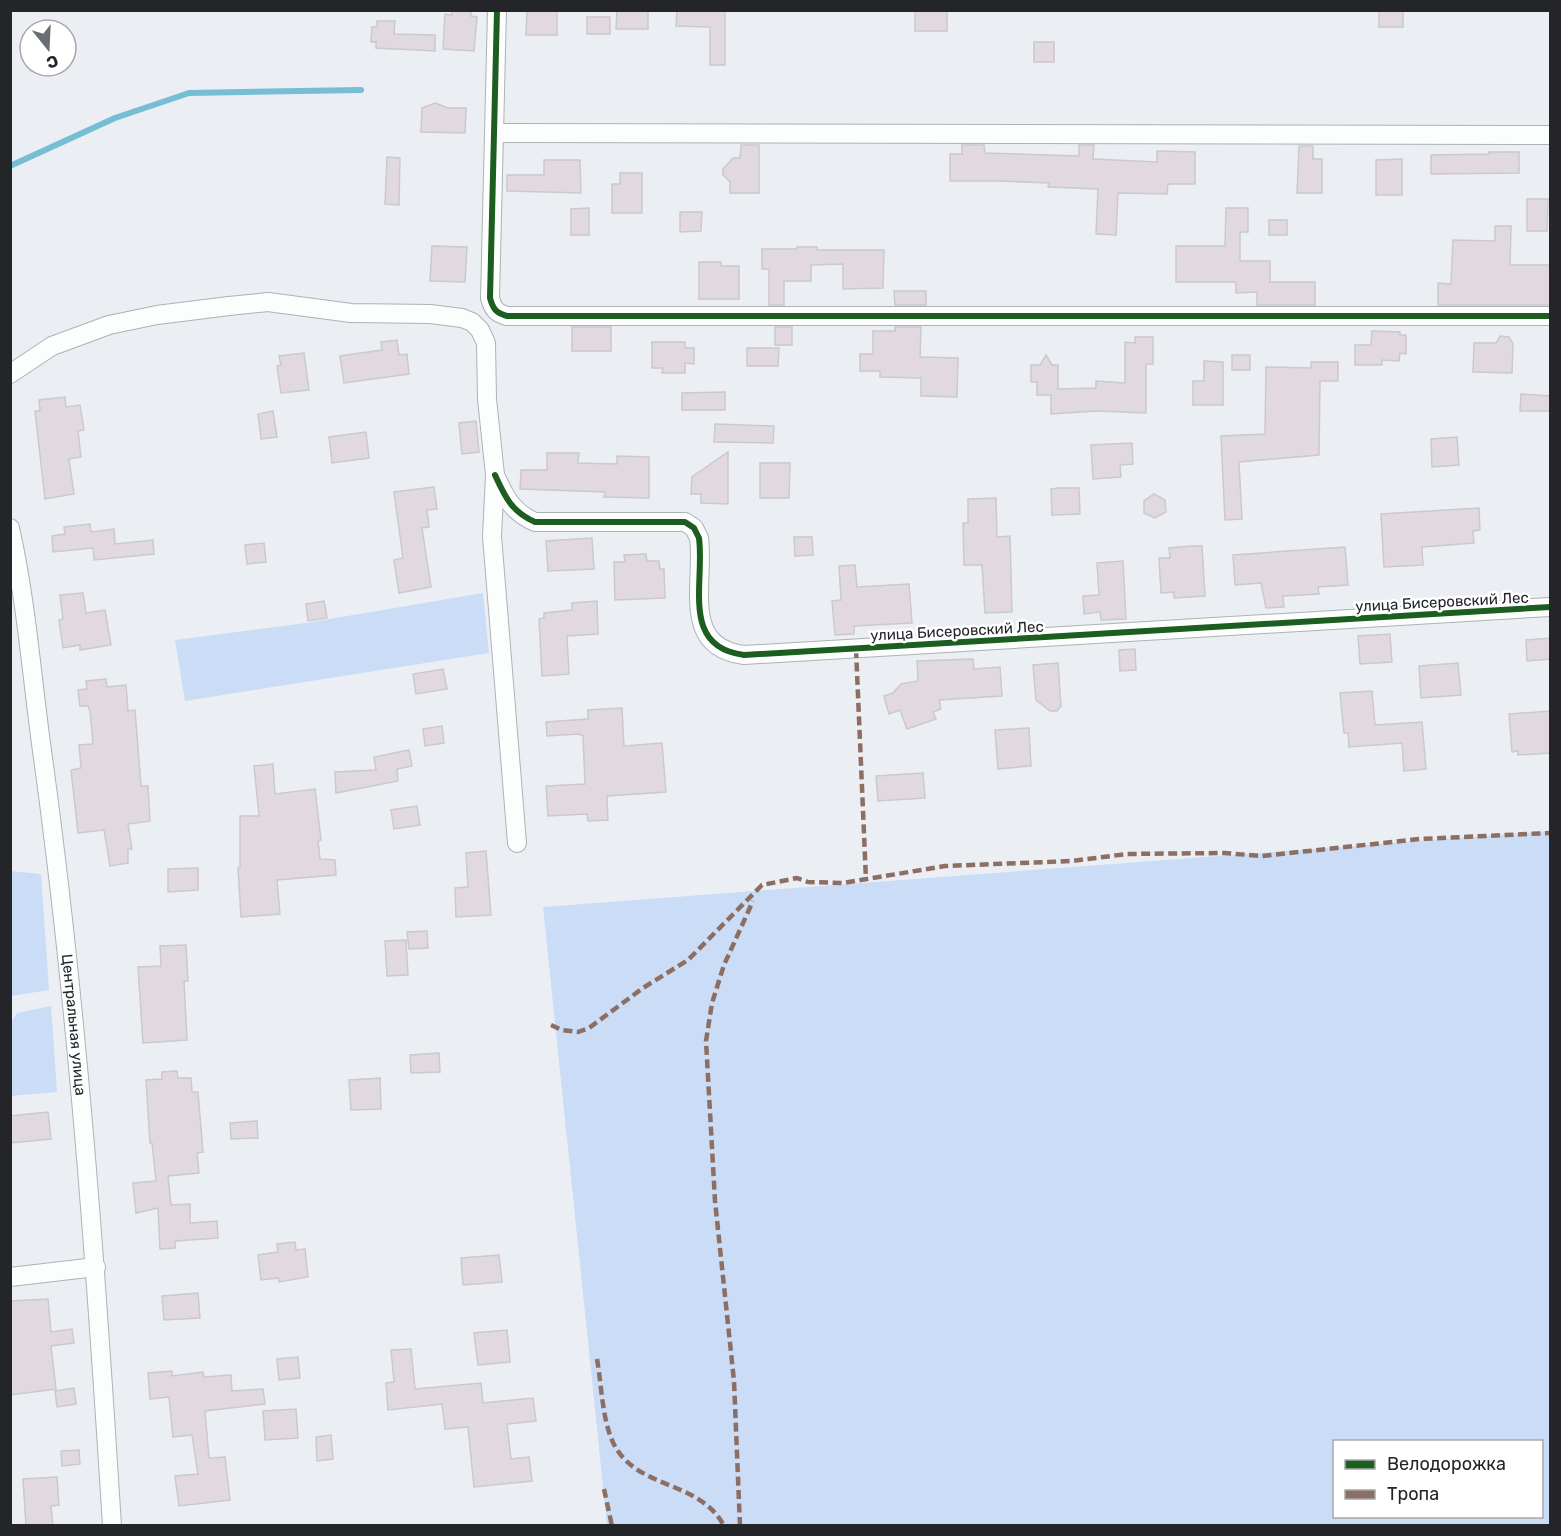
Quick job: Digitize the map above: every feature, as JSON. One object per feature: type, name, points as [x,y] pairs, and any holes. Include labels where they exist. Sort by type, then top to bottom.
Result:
[{"type":"street","points":[[497,10],[490,298],[494,310],[507,316],[1551,316]]},
{"type":"street","points":[[494,133],[1551,135]]},
{"type":"street","points":[[10,374],[52,346],[77,335],[157,315],[268,302],[351,313],[462,318],[480,330],[486,343],[487,399],[495,475],[492,536],[517,843]]},
{"type":"street","name":"улица Бисеровский Лес","points":[[495,475],[507,501],[519,515],[535,522],[686,522],[694,528],[699,538],[701,622],[708,639],[729,654],[744,656],[1551,607]]},
{"type":"street","name":"Центральная улица","points":[[10,528],[23,596],[58,872],[82,1099],[96,1268],[112,1526]]},
{"type":"street","points":[[10,1277],[96,1268]]},
{"type":"shaded area","points":[[483,593],[489,653],[185,701],[175,640],[306,623]]},
{"type":"shaded area","points":[[1550,831],[1550,1525],[607,1525],[543,907]]},
{"type":"shaded area","points":[[11,871],[41,874],[49,990],[11,996]]},
{"type":"shaded area","points":[[51,1006],[57,1092],[11,1096],[11,1022],[17,1013]]},
{"type":"building","points":[[452,10],[471,10],[471,16],[477,17],[474,51],[443,49],[445,14],[452,15]]},
{"type":"building","points":[[527,10],[557,10],[557,35],[526,35]]},
{"type":"building","points":[[617,10],[648,10],[648,29],[616,29]]},
{"type":"building","points":[[677,10],[725,10],[725,65],[710,65],[710,27],[676,26]]},
{"type":"building","points":[[915,10],[947,10],[947,31],[915,31]]},
{"type":"building","points":[[1379,10],[1403,10],[1403,27],[1379,27]]},
{"type":"building","points":[[587,17],[610,17],[610,34],[587,34]]},
{"type":"building","points":[[377,21],[395,21],[394,34],[435,35],[435,51],[376,48],[376,42],[371,42],[372,27],[377,27]]},
{"type":"building","points":[[1034,42],[1054,42],[1054,62],[1034,62]]},
{"type":"building","points":[[435,103],[448,108],[466,108],[465,133],[421,132],[422,108]]},
{"type":"building","points":[[741,145],[759,145],[759,193],[730,193],[730,182],[723,175],[723,169],[733,158],[740,158]]},
{"type":"building","points":[[962,145],[984,145],[985,153],[1079,156],[1079,145],[1094,145],[1093,159],[1157,162],[1157,151],[1195,152],[1195,184],[1168,184],[1167,194],[1118,193],[1116,235],[1096,234],[1098,189],[1048,187],[1049,183],[950,181],[950,154],[962,154]]},
{"type":"building","points":[[1299,146],[1313,146],[1313,159],[1322,159],[1322,193],[1297,193]]},
{"type":"building","points":[[1489,152],[1519,152],[1519,173],[1431,174],[1431,155],[1489,154]]},
{"type":"building","points":[[387,157],[400,158],[399,205],[385,204]]},
{"type":"building","points":[[1402,159],[1402,195],[1376,195],[1376,160]]},
{"type":"building","points":[[544,160],[580,160],[581,193],[507,191],[507,175],[544,175]]},
{"type":"building","points":[[620,173],[642,173],[642,213],[612,213],[612,184],[620,184]]},
{"type":"building","points":[[1527,199],[1548,199],[1547,231],[1527,231]]},
{"type":"building","points":[[589,208],[589,235],[571,235],[571,209]]},
{"type":"building","points":[[1226,208],[1248,208],[1248,232],[1240,232],[1240,261],[1270,261],[1270,282],[1315,282],[1315,305],[1257,305],[1257,292],[1236,293],[1236,282],[1176,282],[1176,246],[1225,246]]},
{"type":"building","points":[[680,212],[702,212],[701,231],[680,232]]},
{"type":"building","points":[[1269,220],[1287,220],[1287,235],[1269,235]]},
{"type":"building","points":[[1495,226],[1511,226],[1510,265],[1551,265],[1551,305],[1438,305],[1438,283],[1451,284],[1453,240],[1495,241]]},
{"type":"building","points":[[432,246],[467,247],[465,282],[430,281]]},
{"type":"building","points":[[797,247],[817,247],[817,250],[884,250],[883,288],[843,289],[843,264],[811,265],[811,281],[784,281],[784,305],[769,305],[769,269],[762,269],[762,249],[797,249]]},
{"type":"building","points":[[699,262],[721,262],[721,266],[739,266],[739,299],[699,299]]},
{"type":"building","points":[[894,291],[926,291],[926,305],[895,305]]},
{"type":"building","points":[[572,327],[611,327],[611,351],[572,351]]},
{"type":"building","points":[[775,327],[792,327],[792,345],[775,345]]},
{"type":"building","points":[[895,327],[921,327],[920,357],[958,358],[957,397],[921,396],[921,378],[880,377],[880,371],[860,371],[860,354],[873,354],[873,331],[895,331]]},
{"type":"building","points":[[1372,331],[1400,332],[1400,335],[1406,335],[1406,354],[1400,353],[1399,361],[1382,360],[1382,365],[1355,365],[1355,345],[1371,345]]},
{"type":"building","points":[[1500,336],[1509,337],[1513,344],[1512,373],[1473,372],[1474,343],[1496,343]]},
{"type":"building","points":[[1135,337],[1153,337],[1153,364],[1146,364],[1146,413],[1097,411],[1051,414],[1051,395],[1037,395],[1037,382],[1031,382],[1031,365],[1040,365],[1046,355],[1052,365],[1058,365],[1058,389],[1096,388],[1096,381],[1125,383],[1125,342],[1135,343]]},
{"type":"building","points":[[397,340],[399,355],[407,354],[409,374],[344,383],[340,356],[382,350],[381,342]]},
{"type":"building","points":[[652,342],[685,342],[685,348],[694,348],[694,364],[685,363],[685,373],[662,373],[663,368],[652,368]]},
{"type":"building","points":[[747,348],[779,348],[778,366],[747,366]]},
{"type":"building","points":[[304,353],[309,390],[281,393],[277,366],[281,365],[279,356]]},
{"type":"building","points":[[1232,355],[1250,355],[1250,370],[1232,370]]},
{"type":"building","points":[[1204,361],[1223,362],[1223,405],[1193,405],[1193,381],[1204,381]]},
{"type":"building","points":[[1311,362],[1338,362],[1338,381],[1320,381],[1319,455],[1239,462],[1242,519],[1225,520],[1221,436],[1265,434],[1266,367],[1311,368]]},
{"type":"building","points":[[725,392],[725,410],[682,410],[682,393]]},
{"type":"building","points":[[1521,394],[1551,396],[1551,411],[1520,411]]},
{"type":"building","points":[[65,397],[66,407],[80,405],[84,430],[78,431],[81,457],[69,459],[74,494],[45,499],[35,411],[40,411],[39,400]]},
{"type":"building","points":[[273,411],[277,437],[261,439],[258,414]]},
{"type":"building","points":[[476,421],[479,452],[462,454],[459,423]]},
{"type":"building","points":[[715,424],[774,426],[773,443],[714,442]]},
{"type":"building","points":[[366,432],[369,458],[332,463],[329,437]]},
{"type":"building","points":[[1457,437],[1459,465],[1432,467],[1431,439]]},
{"type":"building","points":[[1132,443],[1133,464],[1120,465],[1121,477],[1093,479],[1091,445]]},
{"type":"building","points":[[728,452],[728,504],[701,503],[701,494],[691,494],[692,477]]},
{"type":"building","points":[[547,453],[579,453],[578,463],[617,464],[617,456],[649,457],[649,498],[604,497],[605,492],[520,489],[521,470],[547,470]]},
{"type":"building","points":[[760,463],[790,463],[789,498],[760,498]]},
{"type":"building","points":[[434,487],[437,509],[427,510],[429,527],[422,528],[431,587],[399,593],[394,560],[403,558],[394,492]]},
{"type":"building","points":[[1079,488],[1080,514],[1052,515],[1051,489]]},
{"type":"building","points":[[1154,494],[1165,500],[1166,512],[1155,518],[1144,513],[1144,501]]},
{"type":"building","points":[[996,498],[997,537],[1010,536],[1012,612],[985,613],[982,565],[964,565],[963,523],[968,523],[968,499]]},
{"type":"building","points":[[1479,508],[1480,530],[1473,531],[1474,543],[1422,547],[1423,565],[1384,567],[1381,514]]},
{"type":"building","points":[[90,524],[91,532],[114,529],[115,544],[153,540],[154,554],[94,560],[93,548],[53,552],[52,536],[65,534],[64,527]]},
{"type":"building","points":[[794,537],[812,537],[813,555],[795,556]]},
{"type":"building","points":[[592,538],[594,569],[548,571],[546,541]]},
{"type":"building","points":[[264,543],[266,562],[247,564],[245,545]]},
{"type":"building","points":[[1202,546],[1205,596],[1174,598],[1174,592],[1161,593],[1159,558],[1170,558],[1169,548]]},
{"type":"building","points":[[1345,547],[1348,585],[1318,587],[1319,594],[1283,596],[1284,607],[1266,608],[1261,583],[1235,585],[1233,555]]},
{"type":"building","points":[[646,554],[647,561],[659,561],[660,569],[664,569],[665,598],[615,600],[614,562],[625,562],[624,555]]},
{"type":"building","points":[[1123,561],[1126,619],[1101,620],[1100,612],[1084,614],[1083,596],[1099,595],[1097,563]]},
{"type":"building","points":[[855,565],[857,587],[909,584],[912,623],[854,626],[854,634],[835,635],[832,601],[841,600],[839,566]]},
{"type":"building","points":[[83,593],[86,613],[105,610],[111,645],[80,650],[80,645],[63,648],[59,620],[63,619],[60,595]]},
{"type":"building","points":[[324,601],[327,618],[308,621],[306,604]]},
{"type":"building","points":[[597,601],[598,634],[567,636],[569,674],[542,676],[539,619],[544,618],[544,613],[572,610],[572,603]]},
{"type":"building","points":[[1390,634],[1392,662],[1360,664],[1358,636]]},
{"type":"building","points":[[1551,638],[1551,659],[1527,661],[1526,640]]},
{"type":"building","points":[[1135,649],[1136,670],[1120,671],[1119,650]]},
{"type":"building","points":[[973,659],[974,669],[1000,667],[1002,696],[939,700],[941,709],[933,712],[936,719],[907,729],[900,710],[889,714],[884,696],[893,693],[901,684],[918,681],[917,661]]},
{"type":"building","points":[[1058,663],[1061,706],[1057,711],[1050,711],[1036,700],[1033,665]]},
{"type":"building","points":[[1458,663],[1461,695],[1421,698],[1419,666]]},
{"type":"building","points":[[443,669],[447,689],[416,694],[413,674]]},
{"type":"building","points":[[106,679],[107,687],[126,685],[128,711],[135,710],[141,786],[148,786],[150,821],[128,824],[132,849],[128,849],[128,863],[110,866],[104,830],[78,833],[71,770],[81,768],[79,745],[93,744],[90,711],[88,706],[80,706],[78,690],[87,689],[86,681]]},
{"type":"building","points":[[1372,691],[1375,725],[1422,722],[1426,769],[1404,771],[1402,743],[1349,747],[1348,733],[1344,733],[1340,693]]},
{"type":"building","points":[[622,708],[624,746],[662,743],[666,792],[607,796],[608,820],[588,821],[587,814],[548,816],[546,786],[585,784],[583,736],[579,734],[547,736],[546,722],[588,719],[588,710]]},
{"type":"building","points":[[1551,711],[1551,753],[1518,755],[1518,751],[1512,752],[1509,714]]},
{"type":"building","points":[[442,726],[444,743],[425,746],[423,729]]},
{"type":"building","points":[[1029,728],[1031,766],[998,769],[995,730]]},
{"type":"building","points":[[409,750],[412,766],[397,769],[398,781],[336,793],[335,772],[376,770],[374,757]]},
{"type":"building","points":[[273,764],[275,794],[315,789],[321,840],[318,841],[320,859],[335,860],[336,875],[277,880],[280,914],[241,917],[238,868],[240,867],[240,816],[259,816],[254,766]]},
{"type":"building","points":[[923,773],[925,798],[878,801],[876,776]]},
{"type":"building","points":[[417,806],[420,825],[394,829],[391,810]]},
{"type":"building","points":[[486,851],[491,915],[456,917],[455,888],[468,887],[466,853]]},
{"type":"building","points":[[198,868],[198,890],[168,892],[168,869]]},
{"type":"building","points":[[427,931],[428,948],[409,949],[407,932]]},
{"type":"building","points":[[406,940],[408,975],[387,976],[385,941]]},
{"type":"building","points":[[186,945],[188,981],[184,981],[187,1040],[143,1043],[138,967],[161,966],[160,946]]},
{"type":"building","points":[[439,1053],[440,1072],[411,1073],[410,1055]]},
{"type":"building","points":[[177,1071],[178,1078],[191,1078],[192,1092],[198,1092],[203,1152],[197,1153],[199,1173],[168,1176],[171,1205],[190,1204],[190,1223],[217,1221],[218,1238],[175,1241],[175,1248],[160,1249],[158,1208],[136,1213],[133,1183],[156,1181],[152,1143],[150,1143],[146,1080],[162,1079],[162,1072]]},
{"type":"building","points":[[380,1078],[381,1109],[351,1110],[349,1080]]},
{"type":"building","points":[[48,1112],[51,1139],[10,1143],[10,1116]]},
{"type":"building","points":[[257,1121],[258,1138],[231,1139],[230,1123]]},
{"type":"building","points":[[295,1242],[296,1250],[305,1249],[308,1277],[279,1282],[278,1278],[261,1280],[258,1255],[278,1252],[277,1244]]},
{"type":"building","points":[[499,1255],[502,1282],[463,1285],[461,1258]]},
{"type":"building","points":[[198,1293],[200,1318],[164,1320],[162,1296]]},
{"type":"building","points":[[48,1299],[51,1332],[72,1329],[74,1343],[51,1346],[56,1389],[10,1395],[10,1301]]},
{"type":"building","points":[[507,1330],[510,1362],[478,1365],[474,1333]]},
{"type":"building","points":[[411,1349],[415,1389],[481,1383],[483,1403],[533,1398],[536,1421],[507,1424],[511,1459],[529,1457],[532,1481],[474,1487],[468,1427],[445,1429],[442,1404],[388,1410],[386,1383],[394,1382],[391,1350]]},
{"type":"building","points":[[298,1357],[300,1378],[279,1380],[277,1359]]},
{"type":"building","points":[[172,1371],[172,1376],[203,1372],[204,1377],[231,1375],[232,1391],[263,1389],[265,1404],[205,1411],[209,1458],[225,1457],[230,1500],[179,1506],[175,1476],[198,1474],[192,1435],[173,1437],[169,1397],[150,1399],[148,1373]]},
{"type":"building","points":[[74,1388],[76,1404],[57,1407],[55,1391]]},
{"type":"building","points":[[296,1409],[298,1438],[265,1440],[263,1411]]},
{"type":"building","points":[[331,1435],[333,1459],[317,1461],[316,1437]]},
{"type":"building","points":[[79,1450],[80,1464],[62,1466],[61,1451]]},
{"type":"building","points":[[57,1477],[59,1505],[51,1506],[53,1526],[26,1526],[23,1479]]},
{"type":"waterway","points":[[10,166],[115,118],[189,93],[361,90]]},
{"type":"marked path","points":[[856,649],[866,880]]},
{"type":"marked path","points":[[551,1025],[562,1030],[578,1032],[589,1028],[643,988],[688,960],[762,885],[797,878],[808,882],[843,883],[945,866],[1072,861],[1127,854],[1224,853],[1262,856],[1420,839],[1550,833]]},
{"type":"marked path","points":[[740,1526],[734,1381],[715,1201],[706,1041],[712,1003],[724,965],[753,901]]},
{"type":"marked path","points":[[597,1359],[609,1432],[618,1451],[631,1465],[646,1475],[698,1499],[712,1510],[724,1526]]},
{"type":"marked path","points":[[604,1489],[612,1526]]},
{"type":"cycle path","points":[[497,10],[490,298],[496,310],[507,316],[1550,316]]},
{"type":"cycle path","points":[[495,475],[515,509],[535,522],[685,522],[694,528],[699,538],[699,593],[703,626],[711,640],[724,650],[744,655],[1550,607]]}]
